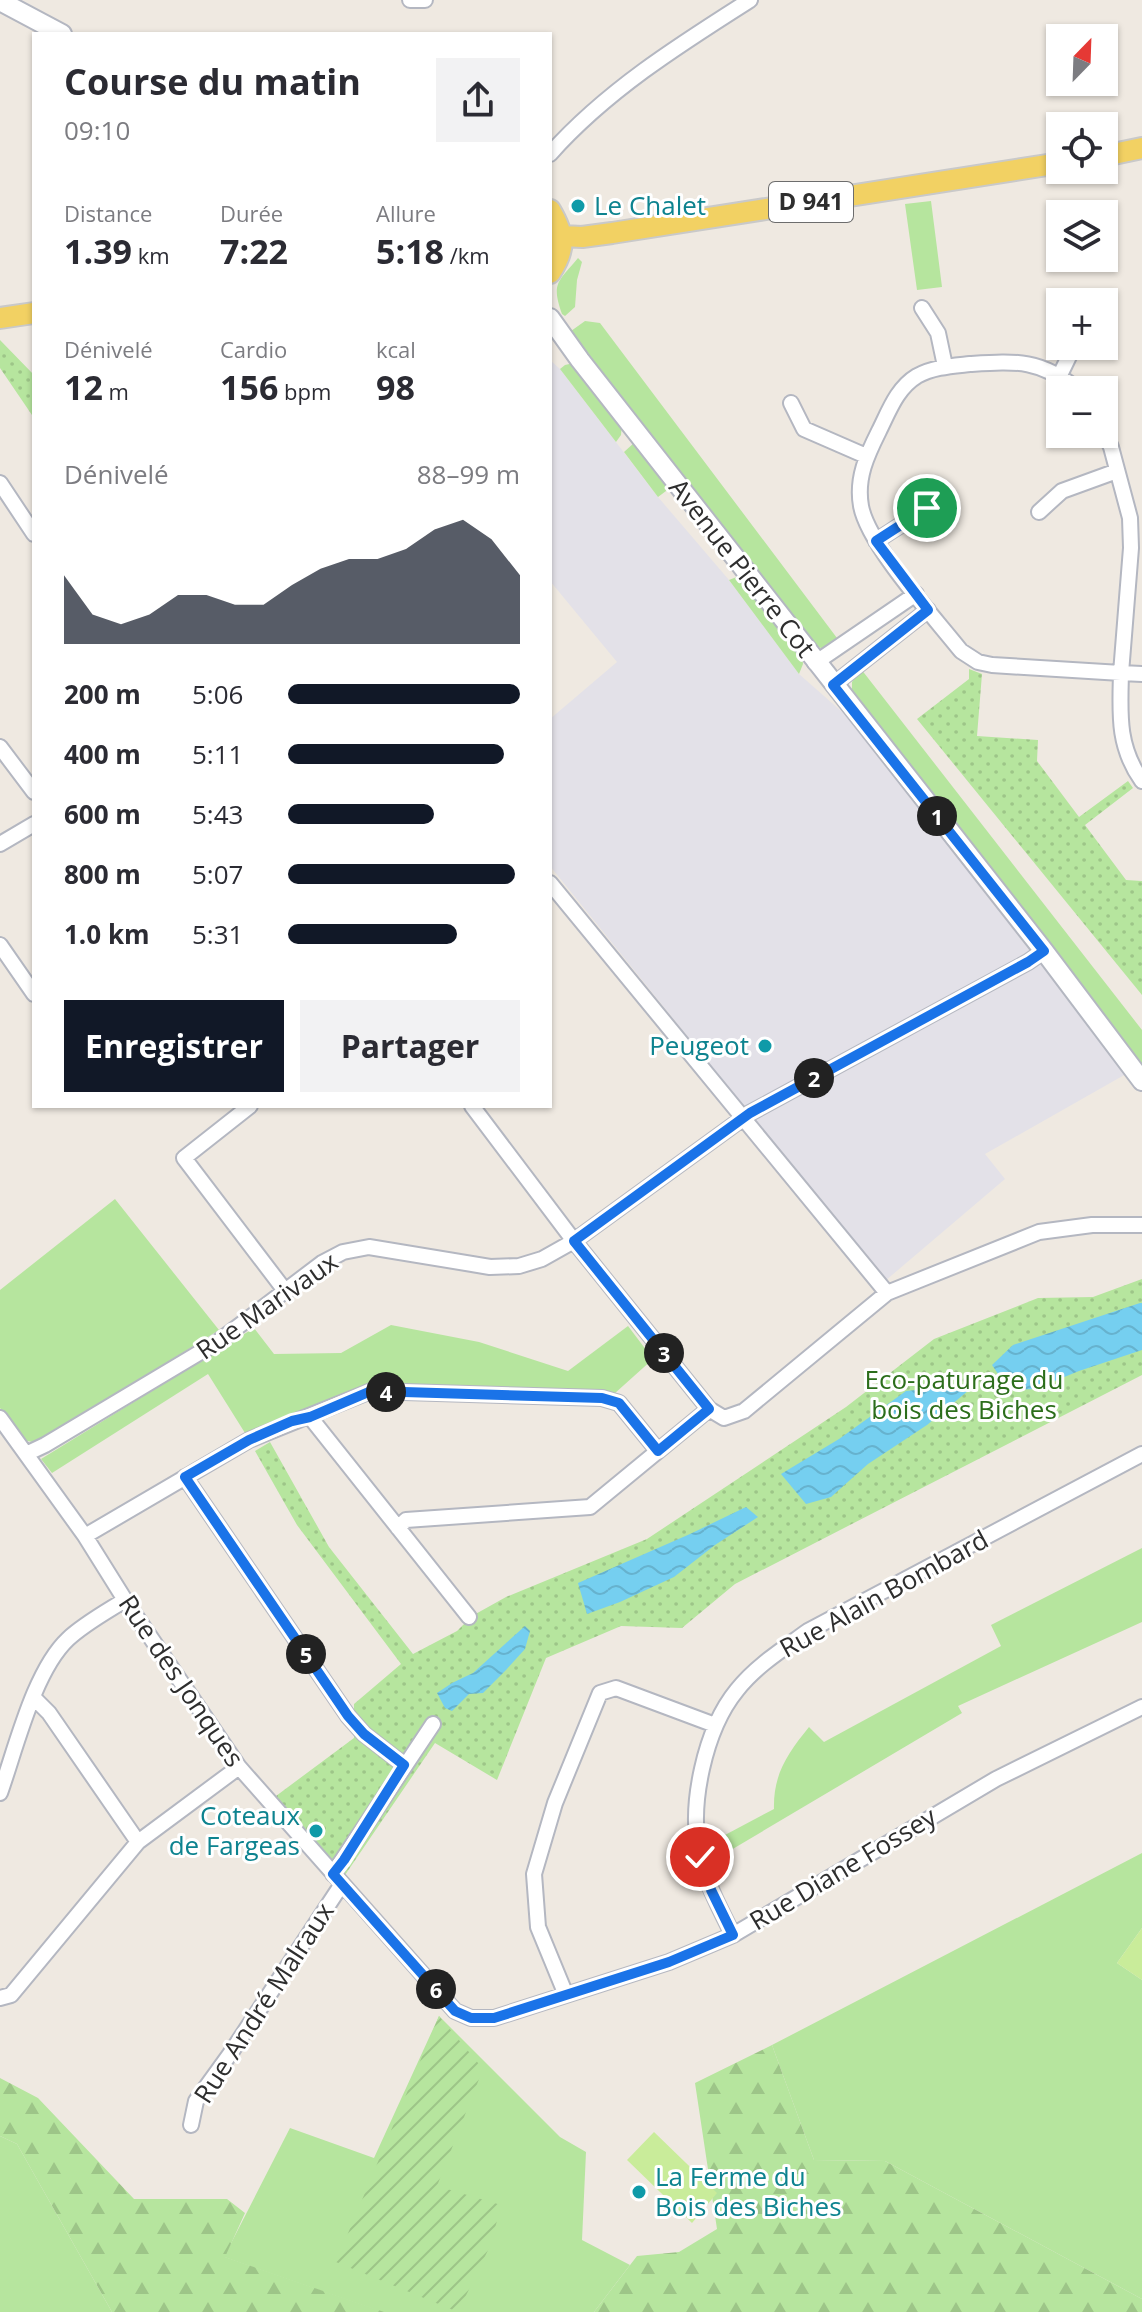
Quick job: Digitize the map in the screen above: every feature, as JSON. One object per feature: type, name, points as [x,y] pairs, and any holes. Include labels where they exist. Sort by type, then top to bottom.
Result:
[{"type":"main road","points":[[1118,154],[1142,151]]},
{"type":"main road","name":"D 941","points":[[563,236],[612,233],[1046,165]]},
{"type":"main road","points":[[552,214],[563,236],[558,260],[552,270]]},
{"type":"main road","points":[[0,318],[32,313]]},
{"type":"street","points":[[410,0],[425,0]]},
{"type":"street","points":[[0,1],[58,32]]},
{"type":"street","points":[[552,152],[575,126],[655,62],[740,3]]},
{"type":"street","points":[[922,308],[938,333],[945,366]]},
{"type":"street","name":"Avenue Pierre Cot","points":[[552,321],[1142,1081]]},
{"type":"street","points":[[1067,360],[1060,375],[1016,361],[945,366],[916,376],[896,396],[866,456],[860,482],[861,508],[876,541],[928,610],[961,651],[978,662],[1142,674]]},
{"type":"street","points":[[791,403],[804,429],[866,456]]},
{"type":"street","points":[[1109,448],[1130,518],[1131,548],[1121,673],[1122,741],[1129,761],[1142,781]]},
{"type":"street","points":[[1039,512],[1062,491],[1117,471]]},
{"type":"street","points":[[0,483],[32,531]]},
{"type":"street","points":[[876,541],[927,508]]},
{"type":"street","points":[[815,663],[916,594]]},
{"type":"street","points":[[833,685],[928,610]]},
{"type":"street","points":[[0,747],[32,789]]},
{"type":"street","points":[[0,844],[32,825]]},
{"type":"street","points":[[552,885],[887,1293]]},
{"type":"street","points":[[0,945],[32,991]]},
{"type":"street","name":"Rue Marivaux","points":[[26,1454],[219,1341],[322,1263],[343,1252],[369,1247],[490,1267],[519,1266],[542,1259],[574,1241],[742,1118],[1044,951]]},
{"type":"street","points":[[247,1108],[184,1158],[286,1292]]},
{"type":"street","points":[[474,1108],[574,1241],[709,1409],[724,1418],[744,1411],[887,1293],[1039,1232],[1092,1225],[1142,1225]]},
{"type":"street","points":[[85,1536],[249,1440],[371,1391],[602,1398],[619,1403],[658,1451]]},
{"type":"street","points":[[398,1528],[406,1520],[590,1507],[709,1409]]},
{"type":"street","points":[[310,1417],[469,1617]]},
{"type":"street","name":"Rue des Jonques","points":[[0,1418],[85,1536],[239,1767],[382,1929]]},
{"type":"street","name":"Rue Alain Bombard","points":[[733,1935],[711,1890],[699,1850],[696,1801],[715,1725],[736,1691],[765,1662],[808,1631],[1142,1454]]},
{"type":"street","points":[[185,1477],[348,1716],[364,1734],[404,1765]]},
{"type":"street","points":[[0,1793],[33,1697],[49,1661],[69,1638],[125,1600]]},
{"type":"street","points":[[566,1995],[538,1927],[534,1874],[555,1803],[600,1693],[616,1688],[715,1725]]},
{"type":"street","points":[[33,1697],[49,1713],[138,1842]]},
{"type":"street","name":"Rue Diane Fossey","points":[[382,1929],[455,2011],[471,2018],[494,2018],[669,1962],[733,1935],[996,1779],[1142,1707]]},
{"type":"street","name":"Rue André Malraux","points":[[191,2125],[196,2101],[230,2054],[338,1879],[344,1860],[433,1724]]},
{"type":"street","points":[[0,1998],[11,1995],[138,1842],[239,1767]]},
{"type":"shaded area","points":[[552,362],[658,497],[729,580],[799,674],[849,718],[1126,1074],[985,1154],[1005,1179],[885,1281],[552,868],[552,717],[617,662],[552,583]]},
{"type":"green space","points":[[931,201],[942,287],[917,290],[905,204]]},
{"type":"green space","points":[[578,258],[582,262],[575,307],[565,316],[557,296],[558,283]]},
{"type":"green space","points":[[585,321],[600,323],[840,642],[824,649],[815,646],[571,331]]},
{"type":"green space","points":[[0,340],[32,373],[32,415],[0,368]]},
{"type":"green space","points":[[574,363],[622,423],[621,435],[616,442],[560,369]]},
{"type":"green space","points":[[635,442],[670,488],[658,497],[624,452]]},
{"type":"green space","points":[[739,576],[802,656],[799,674],[729,580]]},
{"type":"green space","points":[[861,669],[1142,1030],[1142,1065],[852,696],[852,682]]},
{"type":"green space","points":[[969,669],[982,674],[977,736],[1038,740],[1037,761],[1079,817],[1128,781],[1133,788],[1085,825],[1126,880],[1142,881],[1142,995],[917,719],[969,679]]},
{"type":"green space","points":[[115,1199],[219,1330],[38,1443],[22,1440],[0,1408],[0,1290]]},
{"type":"green space","name":"Eco-paturage du bois des Biches","points":[[1142,1279],[1142,1375],[735,1584],[682,1628],[621,1626],[546,1658],[497,1780],[435,1743],[345,1875],[276,1796],[354,1738],[354,1704],[401,1664],[297,1525],[255,1451],[270,1442],[329,1547],[413,1654],[457,1631],[472,1616],[506,1597],[647,1539],[846,1407],[934,1339],[1038,1298],[1093,1297]]},
{"type":"green space","points":[[391,1325],[479,1342],[568,1371],[628,1326],[653,1359],[614,1394],[411,1384],[363,1386],[245,1433],[208,1374],[52,1473],[41,1459],[254,1328],[274,1354],[341,1353]]},
{"type":"green space","points":[[1142,1548],[1142,1622],[958,1706],[962,1713],[709,1863],[708,1844],[774,1809],[776,1785],[783,1765],[809,1727],[824,1742],[1001,1646],[991,1625]]},
{"type":"green space","points":[[1142,1853],[1142,1928],[1117,1963],[1142,1980],[1142,2299],[885,2161],[814,2160],[772,2045]]},
{"type":"green space","points":[[1142,1928],[1142,1980],[1117,1963]]},
{"type":"green space","points":[[439,2016],[560,2137],[586,2152],[582,2240],[630,2265],[594,2312],[382,2312],[224,2257],[290,2128],[374,2158]]},
{"type":"green space","points":[[439,2016],[483,2069],[437,2186],[501,2205],[491,2244],[458,2312],[336,2262]]},
{"type":"green space","points":[[772,2045],[814,2160],[885,2161],[1142,2299],[1142,2312],[594,2312],[637,2256],[679,2252],[717,2229],[695,2083]]},
{"type":"green space","points":[[0,2078],[38,2098],[134,2199],[227,2199],[245,2213],[225,2257],[384,2312],[112,2312],[17,2144],[0,2136]]},
{"type":"green space","points":[[654,2132],[717,2193],[692,2223],[627,2160]]},
{"type":"green space","points":[[0,2136],[17,2144],[112,2312],[0,2312]]},
{"type":"water","points":[[1140,1303],[1142,1350],[1035,1389],[1009,1390],[992,1365],[1013,1345]]},
{"type":"water","points":[[964,1385],[969,1390],[927,1425],[868,1464],[831,1497],[806,1504],[781,1474],[839,1439],[906,1391]]},
{"type":"water","points":[[746,1507],[758,1517],[674,1577],[587,1614],[578,1583]]},
{"type":"water","points":[[525,1626],[530,1631],[525,1649],[506,1670],[483,1693],[469,1694],[452,1711],[445,1708],[437,1693],[473,1673]]},
{"type":"place","name":"Le Chalet","points":[[578,206]]},
{"type":"place","name":"Peugeot","points":[[765,1046]]},
{"type":"place","name":"Coteaux de Fargeas","points":[[316,1831]]},
{"type":"place","name":"La Ferme du Bois des Biches","points":[[639,2192]]},
{"type":"route","points":[[700,1857],[711,1890],[733,1935],[669,1962],[494,2018],[471,2018],[455,2011],[333,1874],[404,1765],[364,1734],[348,1716],[185,1477],[249,1440],[371,1391],[602,1398],[619,1403],[658,1451],[709,1409],[574,1241],[750,1113],[1044,951],[833,685],[928,610],[876,541],[927,508]]}]
